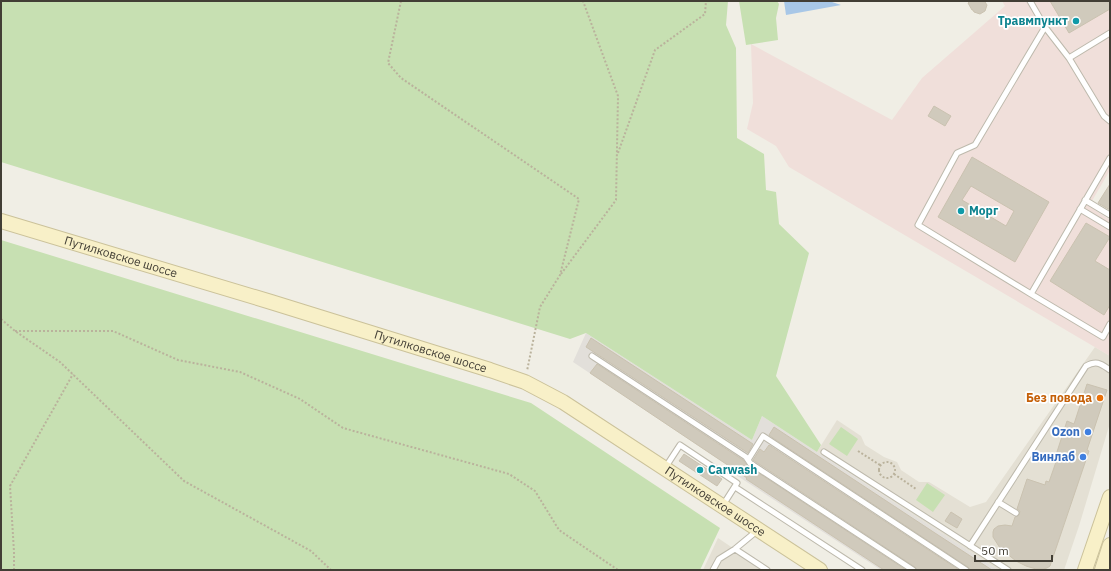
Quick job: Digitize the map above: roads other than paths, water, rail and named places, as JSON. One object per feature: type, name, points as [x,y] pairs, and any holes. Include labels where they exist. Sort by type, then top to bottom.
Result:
[{"type":"main road","name":"Путилковское шоссе","points":[[1,221],[294,309],[525,382],[564,402],[820,570]]},
{"type":"main road","points":[[1085,570],[1110,497]]},
{"type":"main road","points":[[1102,570],[1110,545]]},
{"type":"lane","points":[[1030,1],[1045,27],[1069,58],[1104,116],[1110,121]]},
{"type":"lane","points":[[1045,27],[975,145],[957,153],[918,225],[1103,337],[1110,324]]},
{"type":"lane","points":[[1069,58],[1110,33]]},
{"type":"lane","points":[[1031,294],[1110,158]]},
{"type":"lane","points":[[1086,200],[1110,215]]},
{"type":"lane","points":[[1080,209],[1110,227]]},
{"type":"lane","points":[[592,356],[746,457],[750,463],[913,570]]},
{"type":"lane","points":[[970,546],[1086,366],[1092,363],[1099,363],[1110,370]]},
{"type":"lane","points":[[748,460],[763,436],[966,570]]},
{"type":"lane","points":[[665,469],[680,446],[737,483],[722,506]]},
{"type":"lane","points":[[824,452],[1008,570]]},
{"type":"lane","points":[[735,487],[862,570]]},
{"type":"lane","points":[[998,502],[1016,513]]},
{"type":"lane","points":[[713,570],[720,559],[736,549],[758,529]]},
{"type":"lane","points":[[736,549],[767,570]]},
{"type":"water","points":[[784,1],[829,1],[841,5],[786,15]]},
{"type":"place","name":"Травмпункт","points":[[1076,21]]},
{"type":"place","name":"Морг","points":[[961,211]]},
{"type":"place","name":"Без повода","points":[[1100,398]]},
{"type":"place","name":"Ozon","points":[[1088,432]]},
{"type":"place","name":"Винлаб","points":[[1083,457]]},
{"type":"place","name":"Carwash","points":[[700,470]]}]
